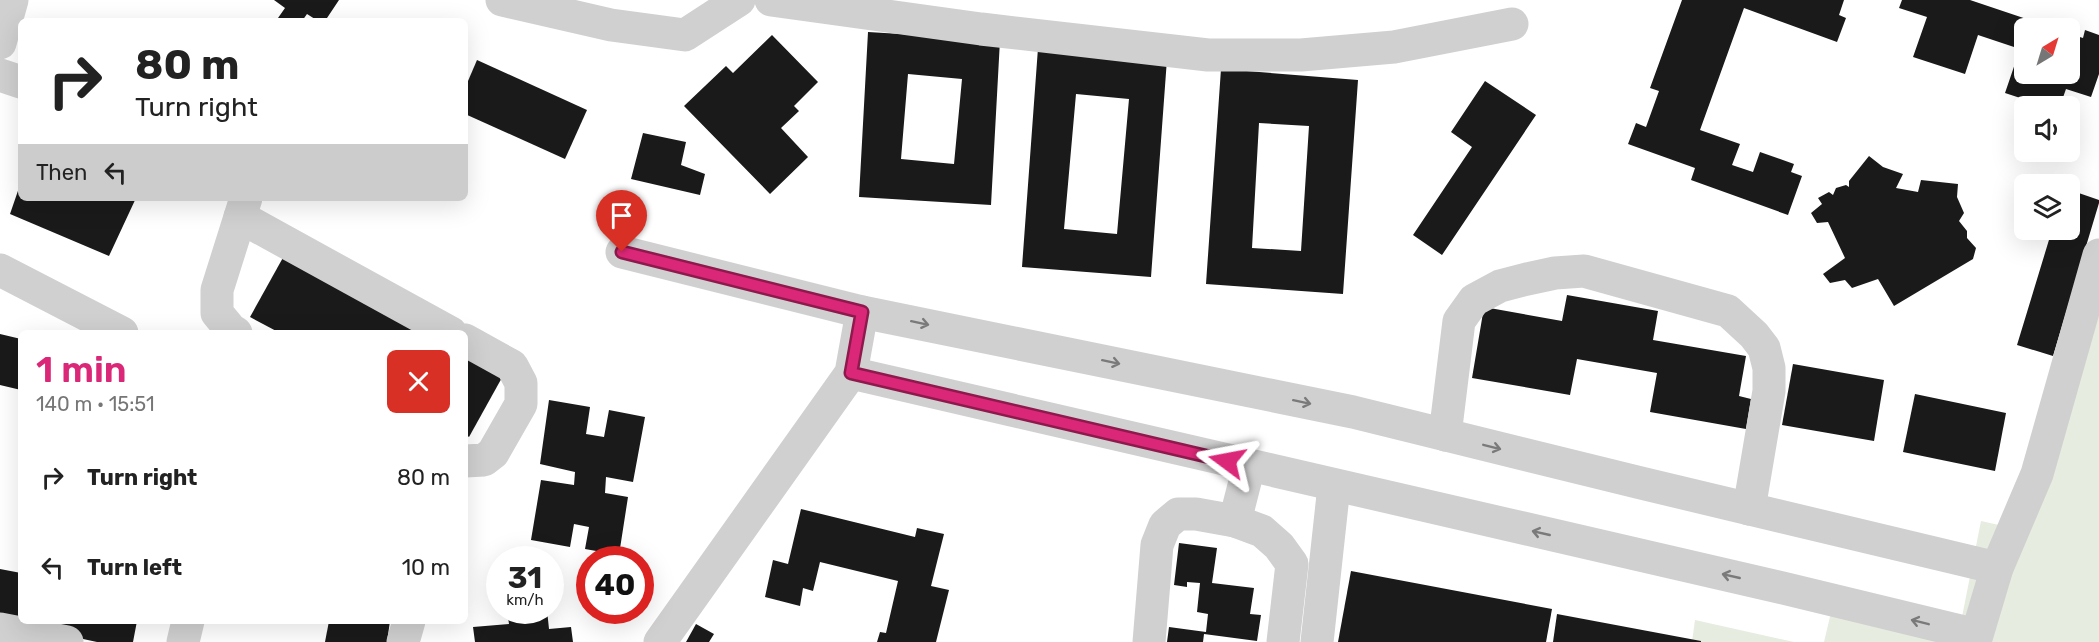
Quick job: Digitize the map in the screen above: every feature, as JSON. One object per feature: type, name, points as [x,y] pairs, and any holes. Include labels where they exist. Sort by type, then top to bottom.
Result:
[{"type":"street","points":[[0,43],[12,0]]},
{"type":"street","points":[[502,0],[611,26],[685,35],[739,0]]},
{"type":"street","points":[[771,0],[981,29],[1208,55],[1301,55],[1394,47],[1512,24]]},
{"type":"street","points":[[0,75],[18,81]]},
{"type":"street","points":[[231,330],[217,313],[217,290],[243,208],[446,330]]},
{"type":"street","points":[[622,252],[862,312],[1353,412],[1997,568]]},
{"type":"street","points":[[851,373],[1977,635],[1997,568],[2037,474],[2099,255]]},
{"type":"street","points":[[0,270],[116,330]]},
{"type":"street","points":[[1445,435],[1459,321],[1474,300],[1500,286],[1555,273],[1584,271],[1728,311],[1754,335],[1764,348],[1769,368],[1769,391],[1749,509]]},
{"type":"street","points":[[660,642],[851,373],[862,312]]},
{"type":"street","points":[[468,342],[512,366],[521,382],[521,404],[493,453],[483,460],[468,461]]},
{"type":"street","points":[[1235,521],[1249,466]]},
{"type":"street","points":[[1317,642],[1334,486]]},
{"type":"street","points":[[1149,642],[1157,545],[1165,525],[1178,514],[1196,514],[1235,521],[1262,531],[1279,546],[1292,564],[1283,642]]},
{"type":"street","points":[[161,642],[164,624]]},
{"type":"street","points":[[183,642],[187,624]]},
{"type":"street","points":[[403,642],[409,624]]},
{"type":"street","points":[[0,629],[67,642]]},
{"type":"shaded area","points":[[2099,240],[2099,642],[1824,642],[1833,604],[1960,627],[1981,521],[2030,532]]},
{"type":"shaded area","points":[[1695,620],[1794,642],[1692,642]]},
{"type":"building","points":[[274,0],[339,0],[327,18],[313,18],[307,14],[304,18],[278,18],[285,8]]},
{"type":"building","points":[[1682,0],[1844,0],[1839,15],[1846,18],[1837,42],[1744,8],[1700,130],[1740,144],[1732,165],[1753,172],[1760,152],[1794,164],[1791,172],[1802,176],[1788,215],[1691,180],[1695,168],[1628,144],[1636,123],[1646,127],[1659,91],[1650,88]]},
{"type":"building","points":[[1902,0],[1970,0],[2023,18],[2014,18],[2014,47],[1978,35],[1965,74],[1913,57],[1927,17],[1899,8]]},
{"type":"building","points":[[2085,30],[2099,35],[2099,74],[2091,97],[2066,89],[2064,96],[2014,96],[2005,93],[2014,67],[2014,84],[2080,84],[2080,37],[2083,38]]},
{"type":"building","points":[[868,32],[1000,40],[991,205],[859,197]],"holes":[[[908,74],[962,79],[954,164],[901,159]]]},
{"type":"building","points":[[772,35],[818,82],[794,106],[799,111],[781,128],[808,157],[770,194],[684,106],[726,66],[733,73]]},
{"type":"building","points":[[1038,48],[1167,59],[1151,277],[1022,267]],"holes":[[[1076,94],[1129,99],[1117,234],[1064,229]]]},
{"type":"building","points":[[477,60],[587,110],[565,159],[468,115],[468,81]]},
{"type":"building","points":[[1221,69],[1358,80],[1343,294],[1206,284]],"holes":[[[1259,123],[1309,126],[1301,251],[1252,248]]]},
{"type":"building","points":[[1485,81],[1536,115],[1442,255],[1413,235],[1472,147],[1451,132]]},
{"type":"building","points":[[643,133],[686,142],[681,165],[705,174],[700,195],[631,179]]},
{"type":"building","points":[[1869,156],[1883,167],[1903,174],[1896,188],[1918,192],[1921,180],[1958,184],[1957,197],[1964,213],[1959,221],[1967,231],[1967,238],[1976,248],[1973,259],[1894,306],[1878,279],[1852,288],[1845,280],[1830,283],[1823,274],[1845,258],[1828,222],[1817,223],[1811,213],[1822,204],[1818,198],[1829,192],[1833,195],[1836,188],[1846,185],[1849,187],[1849,181]]},
{"type":"building","points":[[18,191],[18,201],[135,201],[109,256],[10,214]]},
{"type":"building","points":[[2080,193],[2099,200],[2053,356],[2017,345],[2049,240],[2080,240]]},
{"type":"building","points":[[285,254],[424,330],[274,330],[250,317]]},
{"type":"building","points":[[1567,295],[1658,311],[1653,340],[1746,356],[1739,396],[1751,399],[1746,429],[1650,412],[1657,373],[1577,359],[1570,395],[1472,378],[1484,307],[1562,321]]},
{"type":"building","points":[[0,334],[18,338],[18,389],[0,385]]},
{"type":"building","points":[[468,355],[504,374],[468,436]]},
{"type":"building","points":[[1793,364],[1884,380],[1874,441],[1782,425]]},
{"type":"building","points":[[1915,394],[2006,413],[1995,471],[1903,452]]},
{"type":"building","points":[[549,400],[590,407],[586,434],[604,437],[609,410],[645,417],[633,482],[606,477],[605,493],[628,497],[620,546],[586,546],[589,527],[574,524],[570,547],[531,540],[541,480],[574,485],[575,472],[540,464]]},
{"type":"building","points":[[801,509],[915,537],[917,528],[944,534],[931,586],[949,590],[936,642],[877,642],[880,632],[886,633],[898,581],[820,562],[813,591],[803,588],[800,606],[765,597],[773,560],[788,564]]},
{"type":"building","points":[[1179,543],[1217,548],[1212,583],[1254,588],[1250,614],[1261,615],[1257,641],[1204,634],[1203,642],[1167,642],[1169,627],[1206,632],[1208,614],[1197,612],[1200,583],[1187,582],[1187,587],[1174,585]]},
{"type":"building","points":[[0,569],[18,572],[18,624],[136,624],[133,642],[97,642],[0,621]]},
{"type":"building","points":[[1351,571],[1552,609],[1546,642],[1338,642]]},
{"type":"building","points":[[1557,614],[1701,641],[1701,642],[1553,642]]},
{"type":"building","points":[[328,624],[390,624],[387,642],[325,642]]},
{"type":"building","points":[[548,624],[549,629],[571,627],[573,642],[475,642],[473,627]]},
{"type":"building","points":[[696,624],[714,634],[709,642],[686,642]]},
{"type":"route","points":[[622,252],[862,312],[851,373],[1227,461]]}]
